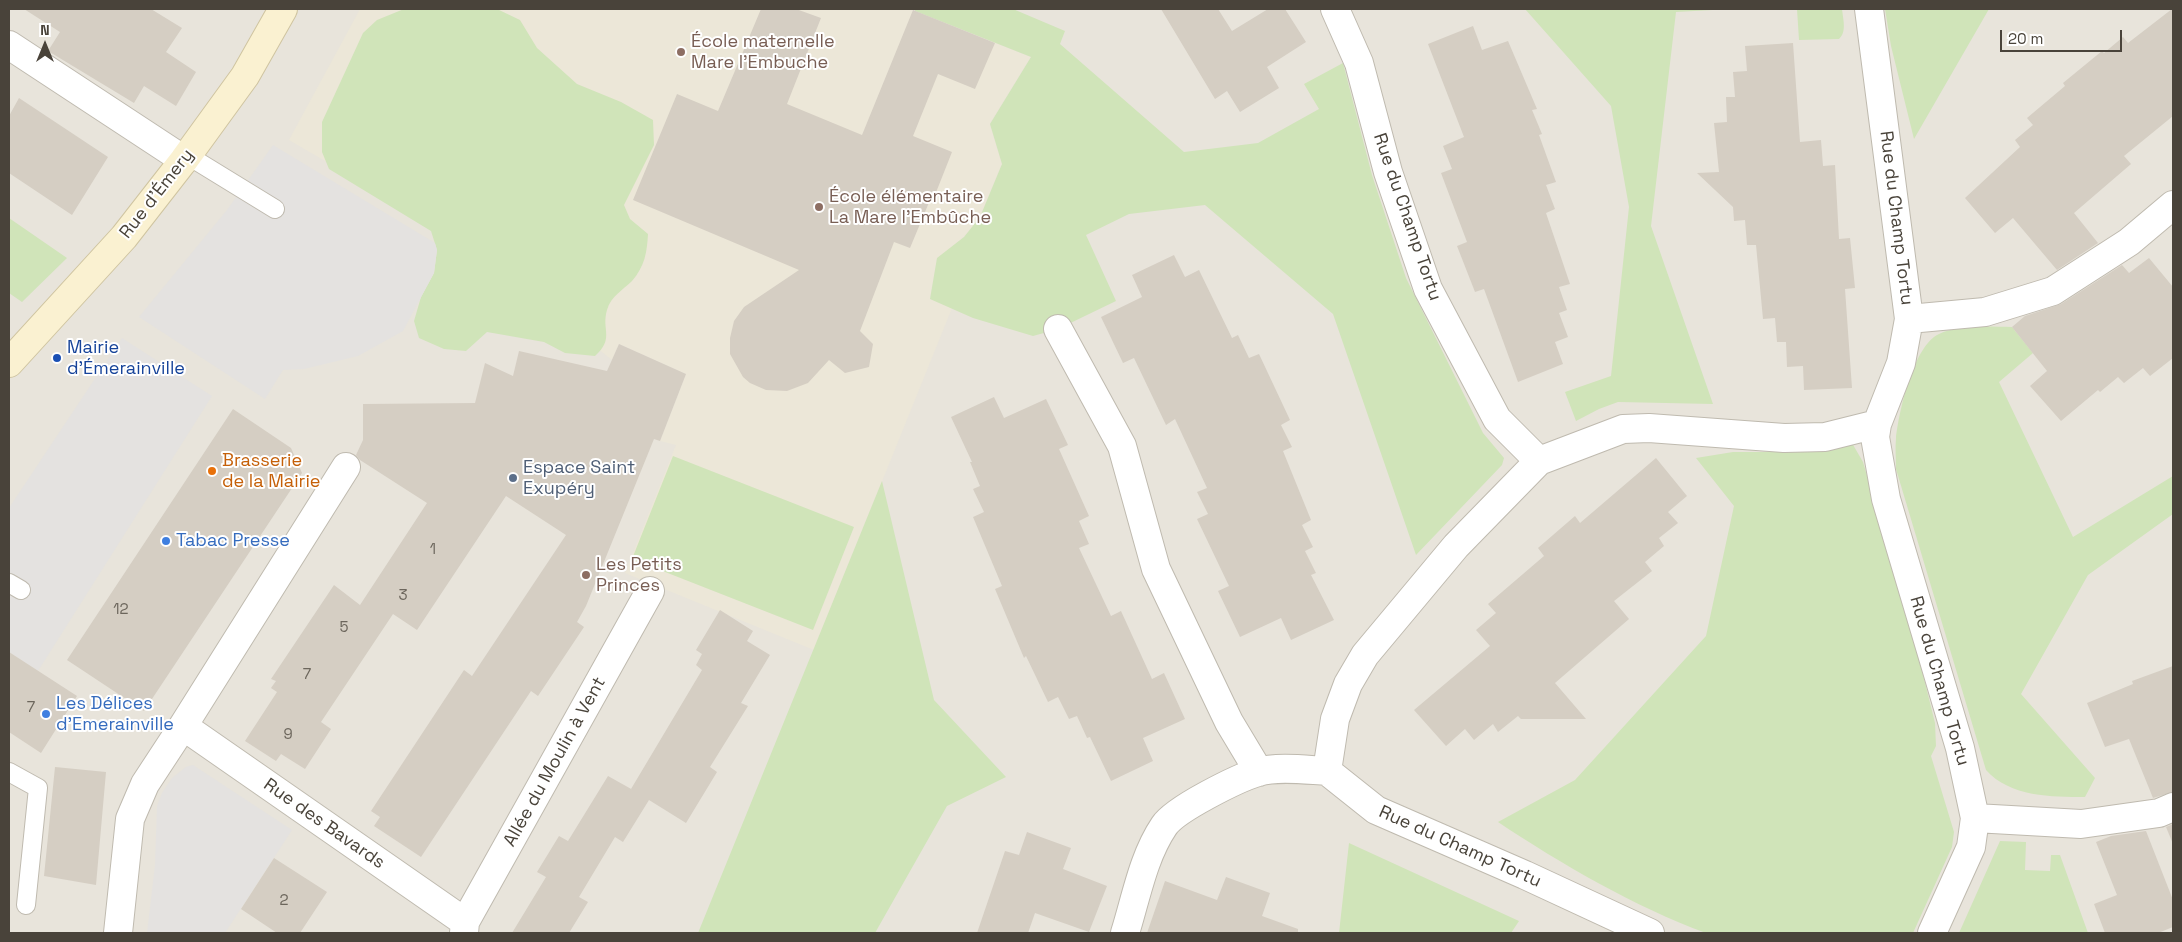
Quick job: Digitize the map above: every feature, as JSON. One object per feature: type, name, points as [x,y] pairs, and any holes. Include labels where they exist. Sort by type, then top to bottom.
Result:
[{"type":"main road","name":"Rue d'Émery","points":[[9,363],[124,237],[186,157],[245,76],[282,9]]},
{"type":"street","name":"Rue du Champ Tortu","points":[[1335,9],[1359,63],[1388,172],[1428,289],[1497,419],[1539,461]]},
{"type":"street","name":"Rue du Champ Tortu","points":[[1869,9],[1909,319],[1901,363],[1877,424],[1875,437],[1886,499],[1960,748],[1975,818],[1971,846],[1932,933]]},
{"type":"street","points":[[9,45],[186,157]]},
{"type":"street","points":[[1909,319],[1985,312],[2053,290],[2129,242],[2173,205]]},
{"type":"street","points":[[1058,329],[1122,446],[1156,569],[1229,722],[1259,772]]},
{"type":"street","points":[[1124,933],[1153,845],[1165,825],[1177,812],[1259,772],[1289,770],[1327,771],[1335,719],[1348,684],[1365,655],[1456,546],[1539,461],[1623,429],[1648,428],[1784,438],[1825,436],[1877,424]]},
{"type":"street","points":[[118,933],[130,819],[145,784],[346,466]]},
{"type":"street","name":"Allée du Moulin à Vent","points":[[464,927],[650,591]]},
{"type":"street","name":"Rue des Bavards","points":[[183,726],[464,927]]},
{"type":"street","name":"Rue du Champ Tortu","points":[[1327,771],[1376,810],[1525,875],[1650,933]]},
{"type":"street","points":[[1975,818],[2081,824],[2159,813],[2173,807]]},
{"type":"lane","points":[[186,157],[275,209]]},
{"type":"lane","points":[[9,772],[38,788],[26,904]]},
{"type":"shaded area","points":[[9,9],[2173,9],[2173,933],[9,933]]},
{"type":"shaded area","points":[[360,9],[909,9],[1031,57],[990,124],[1002,164],[980,218],[964,237],[937,259],[930,299],[952,308],[814,650],[625,573],[676,445],[660,441],[686,374],[619,344],[612,360],[461,240],[289,140]]},
{"type":"shaded area","points":[[273,145],[435,243],[437,250],[434,273],[403,331],[358,356],[304,369],[283,370],[265,399],[139,317],[227,210]]},
{"type":"shaded area","points":[[122,338],[212,396],[38,671],[9,652],[9,508]]},
{"type":"shaded area","points":[[193,765],[292,830],[225,933],[147,933],[155,865],[157,806],[162,793],[172,778],[186,767]]},
{"type":"green space","points":[[404,9],[497,9],[520,20],[537,48],[577,84],[621,102],[653,120],[654,145],[624,205],[630,219],[648,234],[646,253],[643,264],[632,281],[614,297],[609,305],[606,317],[606,339],[601,350],[595,356],[565,353],[544,342],[487,332],[466,351],[444,349],[419,338],[414,321],[421,297],[434,273],[437,250],[431,231],[329,169],[322,152],[322,122],[363,33],[377,20]]},
{"type":"green space","points":[[915,9],[1013,9],[1065,31],[1060,44],[1184,152],[1258,143],[1319,109],[1304,84],[1343,63],[1372,175],[1406,278],[1483,433],[1504,458],[1502,465],[1416,555],[1333,314],[1205,205],[1129,214],[1086,235],[1116,301],[1058,329],[1033,336],[973,318],[930,299],[937,258],[964,237],[980,217],[1002,164],[990,124],[1031,57],[915,11]]},
{"type":"green space","points":[[1525,9],[1731,9],[1676,12],[1651,226],[1713,404],[1618,402],[1576,421],[1565,392],[1611,376],[1629,207],[1611,106]]},
{"type":"green space","points":[[1797,9],[1842,9],[1843,33],[1839,39],[1799,40]]},
{"type":"green space","points":[[1885,9],[1989,9],[1914,139],[1891,46]]},
{"type":"green space","points":[[9,218],[67,258],[22,302],[9,293]]},
{"type":"green space","points":[[2012,327],[2033,353],[1999,382],[2073,537],[2173,476],[2173,514],[2088,575],[2021,694],[2095,778],[2085,797],[2032,794],[2007,786],[1986,770],[1896,469],[1896,438],[1900,412],[1915,365],[1930,341],[1939,334],[1956,329]]},
{"type":"green space","points":[[1852,443],[1863,462],[1914,638],[1935,723],[1936,746],[1931,756],[1954,832],[1952,847],[1913,933],[1706,933],[1652,911],[1599,884],[1498,822],[1575,780],[1706,636],[1734,506],[1696,458],[1733,452],[1780,452]]},
{"type":"green space","points":[[673,456],[854,527],[813,630],[632,559]]},
{"type":"green space","points":[[882,481],[934,700],[1006,777],[947,806],[875,933],[698,933]]},
{"type":"green space","points":[[2000,841],[2026,842],[2025,870],[2050,871],[2051,855],[2060,855],[2088,933],[1959,933]]},
{"type":"green space","points":[[1349,843],[1519,921],[1511,933],[1339,933]]},
{"type":"building","points":[[24,9],[151,9],[182,28],[166,52],[196,72],[176,106],[144,86],[134,103],[48,51],[60,32]]},
{"type":"building","points":[[761,9],[796,9],[821,18],[787,104],[862,135],[913,10],[995,43],[975,89],[938,74],[913,136],[952,152],[933,200],[930,200],[910,248],[894,242],[860,331],[873,344],[869,367],[845,373],[829,360],[808,383],[787,391],[766,390],[750,383],[743,377],[730,354],[730,338],[734,321],[744,307],[799,270],[633,200],[677,94],[718,111]]},
{"type":"building","points":[[1161,9],[1218,9],[1232,31],[1268,9],[1285,9],[1306,42],[1267,67],[1279,88],[1240,112],[1227,91],[1215,99]]},
{"type":"building","points":[[2172,9],[2173,116],[2124,156],[2131,164],[2074,213],[2098,243],[2057,270],[2013,218],[1995,233],[1965,198],[2020,147],[2015,140],[2033,125],[2027,118],[2065,86],[2063,83],[2102,51],[2104,53],[2123,37],[2128,43]]},
{"type":"building","points":[[1473,26],[1482,50],[1508,41],[1537,109],[1532,110],[1542,134],[1539,135],[1556,182],[1546,185],[1555,209],[1546,213],[1570,284],[1559,287],[1567,310],[1559,313],[1568,337],[1555,342],[1563,364],[1518,382],[1484,289],[1475,292],[1457,246],[1467,242],[1441,173],[1452,169],[1443,146],[1464,137],[1428,44]]},
{"type":"building","points":[[1793,43],[1800,142],[1821,140],[1823,166],[1835,165],[1839,239],[1850,238],[1855,288],[1845,289],[1852,388],[1804,390],[1803,366],[1787,367],[1786,342],[1777,342],[1775,318],[1763,319],[1756,245],[1747,245],[1745,220],[1734,221],[1733,207],[1697,173],[1719,172],[1714,123],[1727,122],[1726,97],[1735,97],[1733,72],[1747,71],[1745,46]]},
{"type":"building","points":[[19,98],[108,157],[72,215],[9,173],[9,116]]},
{"type":"building","points":[[1174,255],[1185,277],[1199,270],[1232,338],[1238,335],[1249,358],[1259,354],[1290,420],[1281,425],[1292,447],[1283,451],[1311,520],[1302,525],[1313,547],[1305,551],[1316,573],[1311,575],[1334,620],[1291,640],[1281,618],[1240,637],[1218,591],[1229,586],[1197,519],[1208,514],[1197,492],[1207,488],[1175,419],[1166,425],[1134,358],[1123,363],[1101,317],[1142,297],[1132,275]]},
{"type":"building","points":[[2149,258],[2173,287],[2173,358],[2150,376],[2143,368],[2124,383],[2118,377],[2100,392],[2098,390],[2061,421],[2030,386],[2047,371],[2012,327],[2025,316],[2061,304],[2122,265],[2129,273]]},
{"type":"building","points":[[619,344],[686,374],[660,441],[654,439],[586,606],[577,622],[584,627],[538,696],[531,691],[421,857],[374,826],[380,817],[371,811],[464,670],[472,676],[566,535],[506,496],[417,630],[393,614],[321,722],[331,729],[305,769],[281,754],[276,761],[245,741],[277,692],[271,688],[276,681],[271,679],[334,585],[360,605],[427,503],[360,460],[356,455],[363,440],[363,404],[475,403],[485,363],[513,376],[519,351],[607,371]]},
{"type":"building","points":[[994,397],[1004,418],[1046,399],[1068,445],[1059,449],[1089,516],[1079,521],[1089,544],[1079,548],[1111,616],[1121,611],[1152,679],[1164,673],[1185,719],[1143,738],[1153,761],[1111,781],[1090,737],[1087,738],[1077,716],[1069,719],[1058,697],[1048,702],[1026,656],[1024,658],[995,589],[1002,586],[973,517],[984,512],[973,489],[980,486],[970,462],[972,462],[951,417]]},
{"type":"building","points":[[233,409],[291,448],[302,473],[144,711],[67,660]]},
{"type":"building","points":[[1656,458],[1687,496],[1668,512],[1678,523],[1659,538],[1664,546],[1645,562],[1652,571],[1614,601],[1629,619],[1555,683],[1586,719],[1521,719],[1518,716],[1498,732],[1493,724],[1474,740],[1465,729],[1446,746],[1414,710],[1490,646],[1476,630],[1496,613],[1488,604],[1544,556],[1538,548],[1575,516],[1580,523]]},
{"type":"building","points":[[720,610],[753,631],[747,641],[770,655],[741,703],[748,706],[710,767],[717,772],[686,823],[649,800],[623,842],[615,837],[579,897],[588,902],[569,933],[512,933],[546,877],[537,872],[559,836],[568,841],[608,776],[631,789],[702,670],[696,665],[702,654],[696,650]]},
{"type":"building","points":[[9,652],[77,696],[41,753],[9,732]]},
{"type":"building","points":[[2173,666],[2173,792],[2153,798],[2129,739],[2105,747],[2087,703],[2133,684],[2132,681]]},
{"type":"building","points":[[55,767],[106,772],[96,885],[44,876]]},
{"type":"building","points":[[2173,824],[2173,844],[2166,827]]},
{"type":"building","points":[[2146,831],[2173,900],[2173,927],[2158,933],[2105,933],[2094,904],[2117,895],[2096,842],[2111,836]]},
{"type":"building","points":[[1027,832],[1071,848],[1063,869],[1107,886],[1089,932],[1035,913],[1028,933],[977,933],[1005,851],[1019,855]]},
{"type":"building","points":[[274,858],[327,892],[300,933],[277,933],[241,909]]},
{"type":"building","points":[[1226,877],[1270,893],[1262,916],[1298,929],[1298,933],[1147,933],[1165,881],[1217,900]]},
{"type":"place","name":"École maternelle Mare l'Embuche","points":[[681,52]]},
{"type":"place","name":"École élémentaire La Mare l'Embûche","points":[[819,207]]},
{"type":"place","name":"Mairie d'Émerainville","points":[[57,358]]},
{"type":"place","name":"Brasserie de la Mairie","points":[[212,471]]},
{"type":"place","name":"Espace Saint Exupéry","points":[[513,478]]},
{"type":"place","name":"Tabac Presse","points":[[166,541]]},
{"type":"place","name":"Les Petits Princes","points":[[586,575]]},
{"type":"place","name":"Les Délices d'Emerainville","points":[[46,714]]}]
